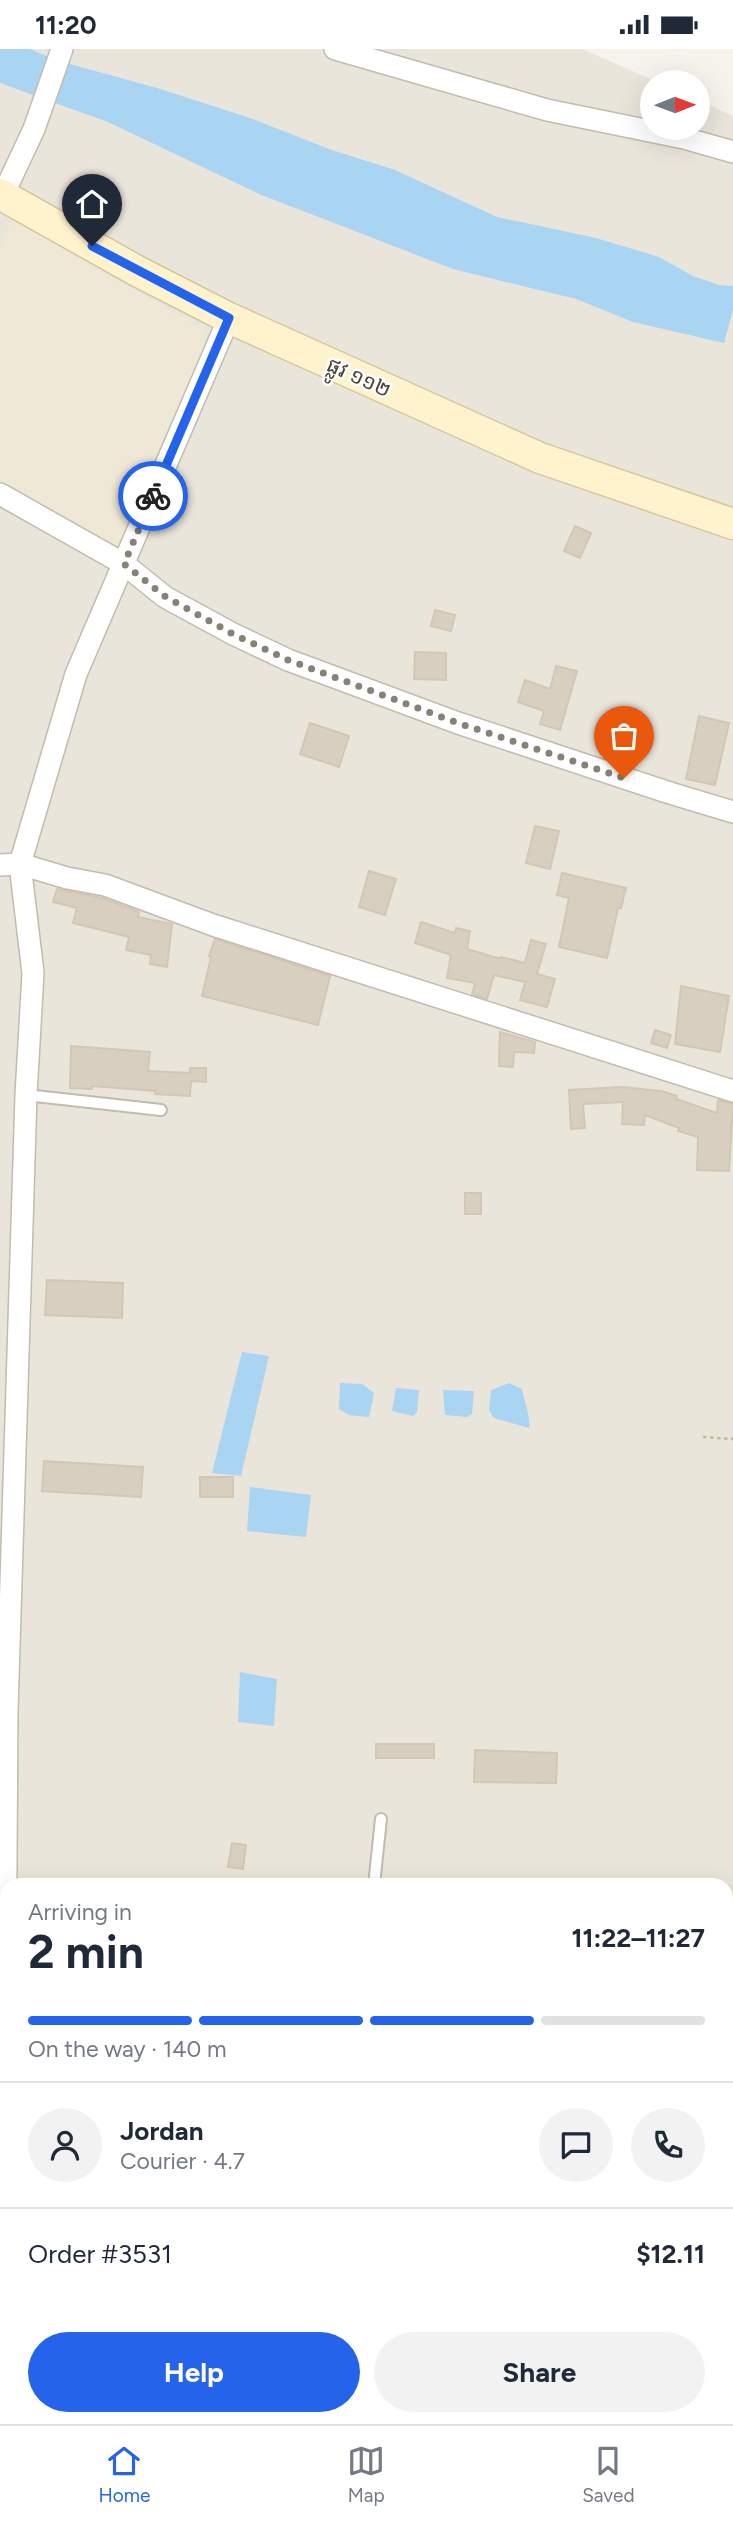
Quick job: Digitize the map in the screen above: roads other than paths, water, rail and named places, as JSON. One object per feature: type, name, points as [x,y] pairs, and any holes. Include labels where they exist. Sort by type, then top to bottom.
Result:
[{"type":"street","points":[[1,195],[38,119],[62,49]]},
{"type":"street","points":[[335,49],[547,110],[684,138],[733,152]]},
{"type":"street","name":"ផ្លូវ ១១២","points":[[1,195],[137,271],[229,318],[540,458],[733,524]]},
{"type":"street","points":[[4,1878],[6,1583],[33,973],[10,865],[76,674],[229,318]]},
{"type":"street","points":[[0,494],[124,564],[166,597],[233,634],[288,660],[458,723],[733,812]]},
{"type":"street","points":[[10,865],[105,885],[213,925],[733,1091]]},
{"type":"lane","points":[[26,1095],[161,1109]]},
{"type":"lane","points":[[375,1878],[381,1819]]},
{"type":"water","points":[[0,49],[30,49],[59,61],[157,88],[250,118],[329,149],[395,170],[497,217],[596,238],[659,257],[693,276],[719,285],[733,286],[733,310],[724,343],[633,322],[576,299],[453,269],[259,194],[108,122],[0,83]]},
{"type":"water","points":[[242,1352],[269,1356],[241,1476],[212,1473]]},
{"type":"water","points":[[340,1383],[362,1384],[374,1393],[369,1417],[349,1415],[339,1409]]},
{"type":"water","points":[[509,1383],[522,1389],[529,1428],[494,1418],[489,1410],[491,1390]]},
{"type":"water","points":[[396,1388],[419,1390],[417,1412],[413,1416],[392,1411]]},
{"type":"water","points":[[443,1390],[474,1391],[472,1414],[467,1417],[445,1415]]},
{"type":"water","points":[[250,1487],[311,1495],[306,1537],[247,1531]]},
{"type":"water","points":[[240,1672],[277,1679],[274,1726],[238,1722]]}]
